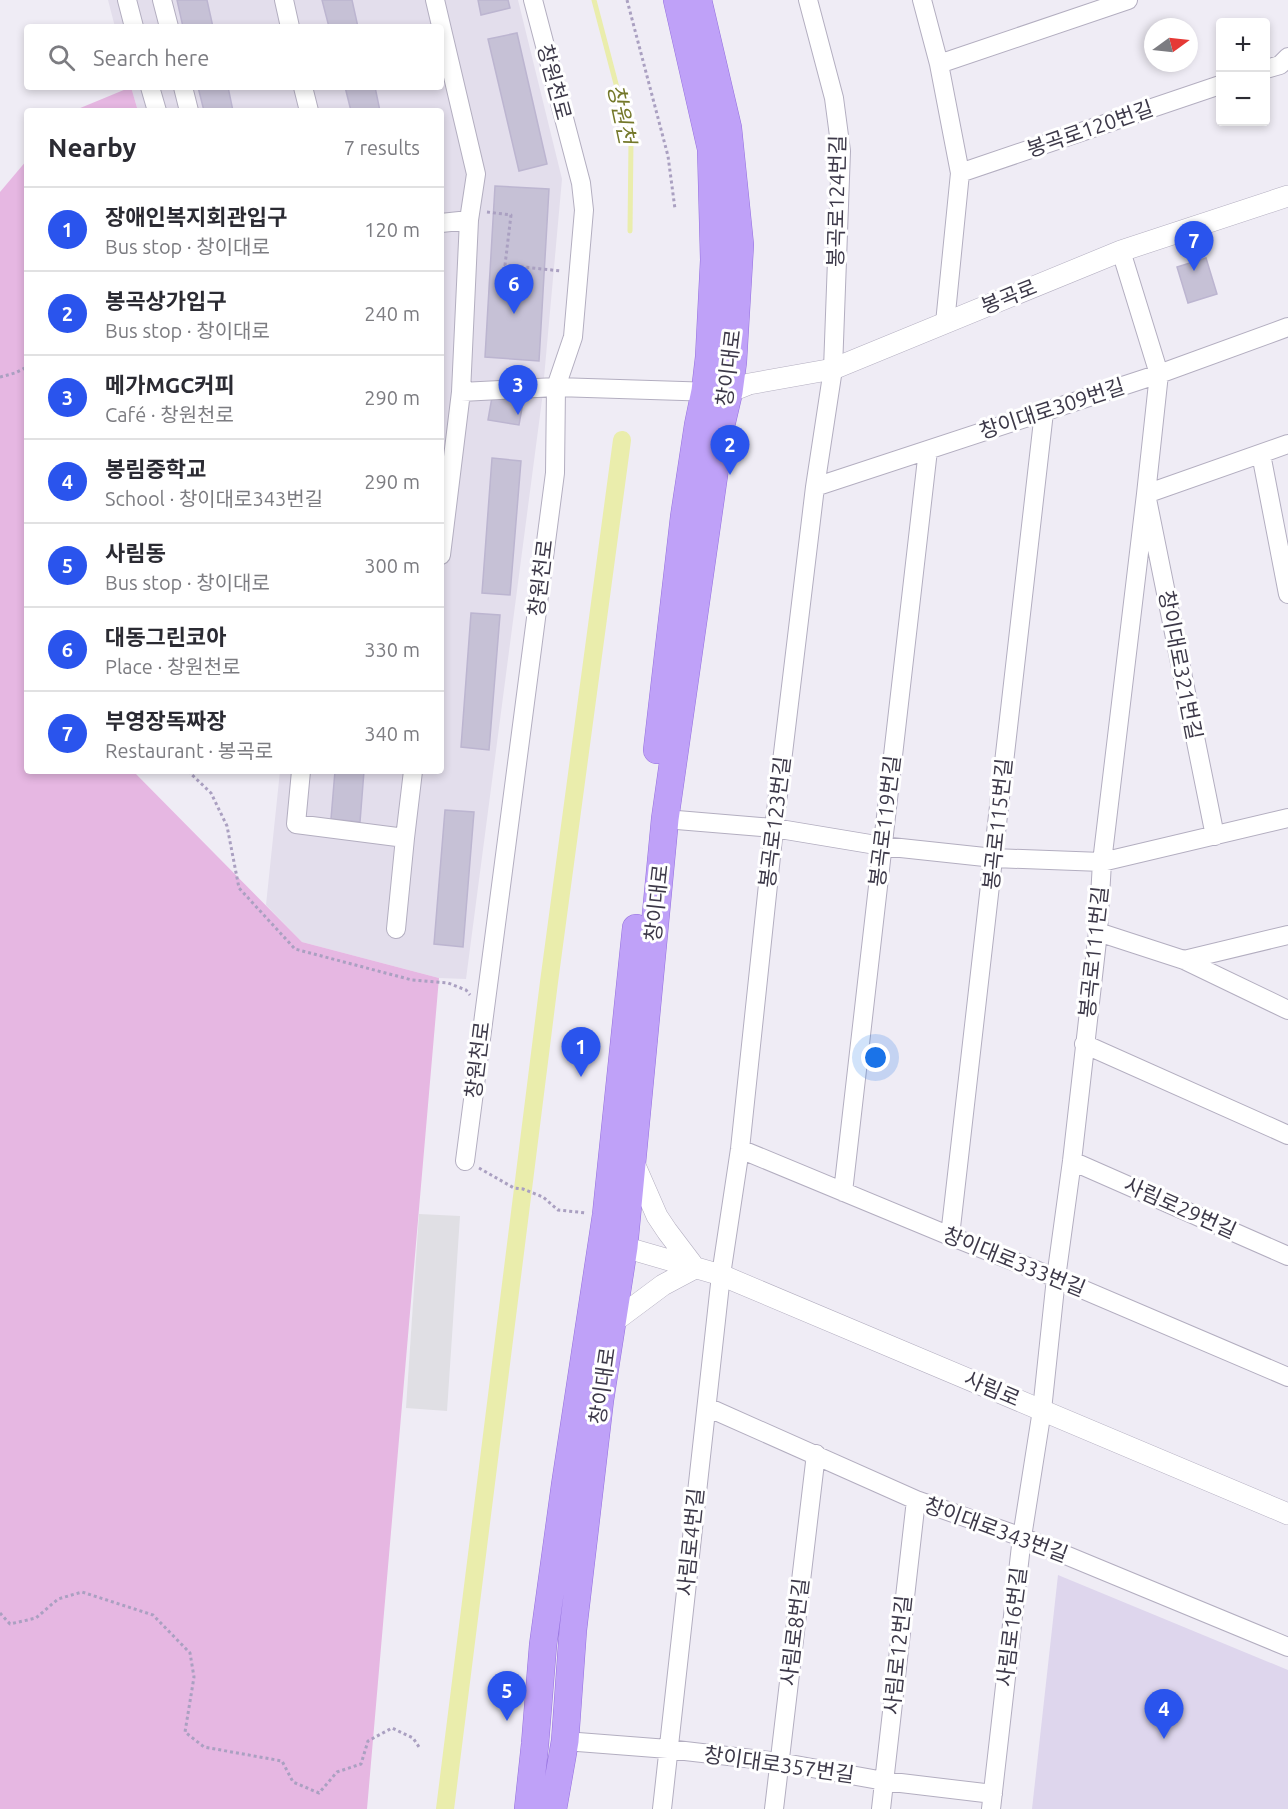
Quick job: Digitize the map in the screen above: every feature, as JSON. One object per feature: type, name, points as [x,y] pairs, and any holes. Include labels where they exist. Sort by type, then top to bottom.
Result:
[{"type":"main road","name":"창이대로","points":[[553,1809],[565,1741],[573,1630],[600,1400],[624,1247],[665,819],[721,426],[717,392],[709,357],[714,260],[711,149],[676,0]]},
{"type":"main road","name":"창이대로","points":[[528,1809],[546,1622],[606,1215],[684,517],[698,424],[733,362],[740,244],[728,128],[698,0]]},
{"type":"street","points":[[127,0],[133,24]]},
{"type":"street","points":[[162,0],[168,24]]},
{"type":"street","points":[[284,0],[289,24]]},
{"type":"street","points":[[435,0],[441,24]]},
{"type":"street","name":"창원천로","points":[[465,1161],[555,473],[563,387],[573,337],[584,210],[581,183],[533,0]]},
{"type":"street","name":"봉곡로124번길","points":[[808,0],[834,98],[841,151],[833,369]]},
{"type":"street","points":[[922,0],[939,64],[960,173],[945,323]]},
{"type":"street","points":[[939,64],[1128,0]]},
{"type":"street","points":[[444,38],[476,174],[470,215],[461,392],[446,470],[444,504]]},
{"type":"street","points":[[1270,68],[1280,65],[1288,57]]},
{"type":"street","name":"봉곡로120번길","points":[[960,173],[1216,87]]},
{"type":"street","points":[[151,90],[156,108]]},
{"type":"street","points":[[184,90],[188,108]]},
{"type":"street","points":[[304,90],[308,108]]},
{"type":"street","name":"봉곡로","points":[[717,392],[833,369],[1121,251],[1288,196]]},
{"type":"street","points":[[444,222],[470,215]]},
{"type":"street","name":"봉곡로111번길","points":[[1042,1410],[1098,932],[1102,862],[1159,374],[1121,251]]},
{"type":"street","name":"창이대로309번길","points":[[816,487],[1159,374],[1288,327]]},
{"type":"street","name":"봉곡로123번길","points":[[720,1275],[740,1149],[774,828],[816,487],[833,369]]},
{"type":"street","points":[[461,392],[563,387],[717,392]]},
{"type":"street","name":"봉곡로115번길","points":[[950,1236],[1044,412]]},
{"type":"street","points":[[1146,494],[1288,444]]},
{"type":"street","name":"봉곡로119번길","points":[[843,1192],[928,450]]},
{"type":"street","points":[[1261,454],[1288,594]]},
{"type":"street","name":"창이대로321번길","points":[[1146,494],[1215,837]]},
{"type":"street","points":[[302,774],[296,824],[405,838]]},
{"type":"street","points":[[396,928],[413,774]]},
{"type":"street","points":[[665,819],[774,828],[882,846],[994,858],[1102,862],[1288,818]]},
{"type":"street","points":[[1098,932],[1184,960],[1288,1010]]},
{"type":"street","points":[[1184,960],[1288,935]]},
{"type":"street","points":[[1084,1044],[1288,1135]]},
{"type":"street","name":"창이대로333번길","points":[[740,1149],[1056,1278],[1288,1377]]},
{"type":"street","points":[[612,1323],[663,1285],[695,1268],[657,1216],[633,1161]]},
{"type":"street","name":"사림로29번길","points":[[1072,1161],[1288,1256]]},
{"type":"street","name":"사림로","points":[[624,1247],[720,1275],[1288,1514]]},
{"type":"street","name":"사림로4번길","points":[[662,1809],[720,1275]]},
{"type":"street","name":"창이대로343번길","points":[[706,1407],[916,1500],[1022,1537],[1288,1647]]},
{"type":"street","name":"사림로16번길","points":[[992,1802],[1022,1537],[1042,1410]]},
{"type":"street","name":"사림로8번길","points":[[774,1809],[816,1454]]},
{"type":"street","name":"사림로12번길","points":[[881,1809],[916,1500]]},
{"type":"street","name":"창이대로357번길","points":[[565,1741],[668,1749],[779,1762],[992,1802]]},
{"type":"path","points":[[627,0],[668,156],[675,209]]},
{"type":"path","points":[[470,215],[511,215],[505,265],[578,272]]},
{"type":"path","points":[[0,376],[24,368]]},
{"type":"path","points":[[191,774],[211,793],[227,826],[239,888],[295,949],[412,980],[448,984],[466,990],[484,1013]]},
{"type":"path","points":[[487,1173],[514,1188],[543,1197],[558,1210]]},
{"type":"path","points":[[0,1613],[10,1624],[36,1618],[58,1599],[82,1592],[153,1615],[190,1653],[194,1677],[185,1732],[204,1748],[282,1761],[293,1782],[319,1793],[336,1772],[361,1764],[368,1741],[392,1728],[413,1738],[419,1747]]},
{"type":"shaded area","points":[[108,0],[518,0],[562,179],[542,400],[466,979],[439,978],[302,942],[266,905],[280,774],[444,774],[444,108],[137,108],[132,90],[444,90],[444,24],[114,24]]},
{"type":"shaded area","points":[[124,90],[132,90],[137,108],[80,108]]},
{"type":"shaded area","points":[[24,164],[24,774],[136,774],[302,942],[439,978],[367,1809],[0,1809],[0,192]]},
{"type":"shaded area","points":[[419,1214],[460,1216],[447,1411],[406,1408]]},
{"type":"shaded area","points":[[1058,1575],[1288,1670],[1288,1809],[1032,1809]]},
{"type":"building","points":[[177,0],[207,0],[212,24],[182,24]]},
{"type":"building","points":[[322,0],[352,0],[357,24],[328,24]]},
{"type":"building","points":[[478,0],[508,0],[510,8],[481,15]]},
{"type":"building","points":[[517,33],[547,164],[519,171],[488,39]]},
{"type":"building","points":[[199,90],[229,90],[232,108],[203,108]]},
{"type":"building","points":[[346,90],[376,90],[379,108],[350,108]]},
{"type":"building","points":[[495,186],[549,189],[539,361],[485,357]]},
{"type":"building","points":[[1206,258],[1217,294],[1188,303],[1177,267]]},
{"type":"building","points":[[492,397],[523,402],[519,425],[488,420]]},
{"type":"building","points":[[492,458],[521,461],[510,595],[482,593]]},
{"type":"building","points":[[471,613],[500,615],[489,750],[461,747]]},
{"type":"building","points":[[335,774],[364,774],[360,822],[331,819]]},
{"type":"building","points":[[445,810],[474,812],[463,947],[434,944]]},
{"type":"waterway","name":"창원천","points":[[594,0],[631,141],[630,231]]},
{"type":"waterway","points":[[445,1809],[549,982],[622,440]]},
{"type":"place","name":"부영장독짜장","points":[[1194,271]]},
{"type":"place","name":"대동그린코아","points":[[514,314]]},
{"type":"place","name":"메가MGC커피","points":[[518,415]]},
{"type":"place","name":"봉곡상가입구","points":[[730,475]]},
{"type":"place","name":"장애인복지회관입구","points":[[581,1077]]},
{"type":"place","name":"사림동","points":[[507,1721]]},
{"type":"place","name":"봉림중학교","points":[[1164,1739]]}]
